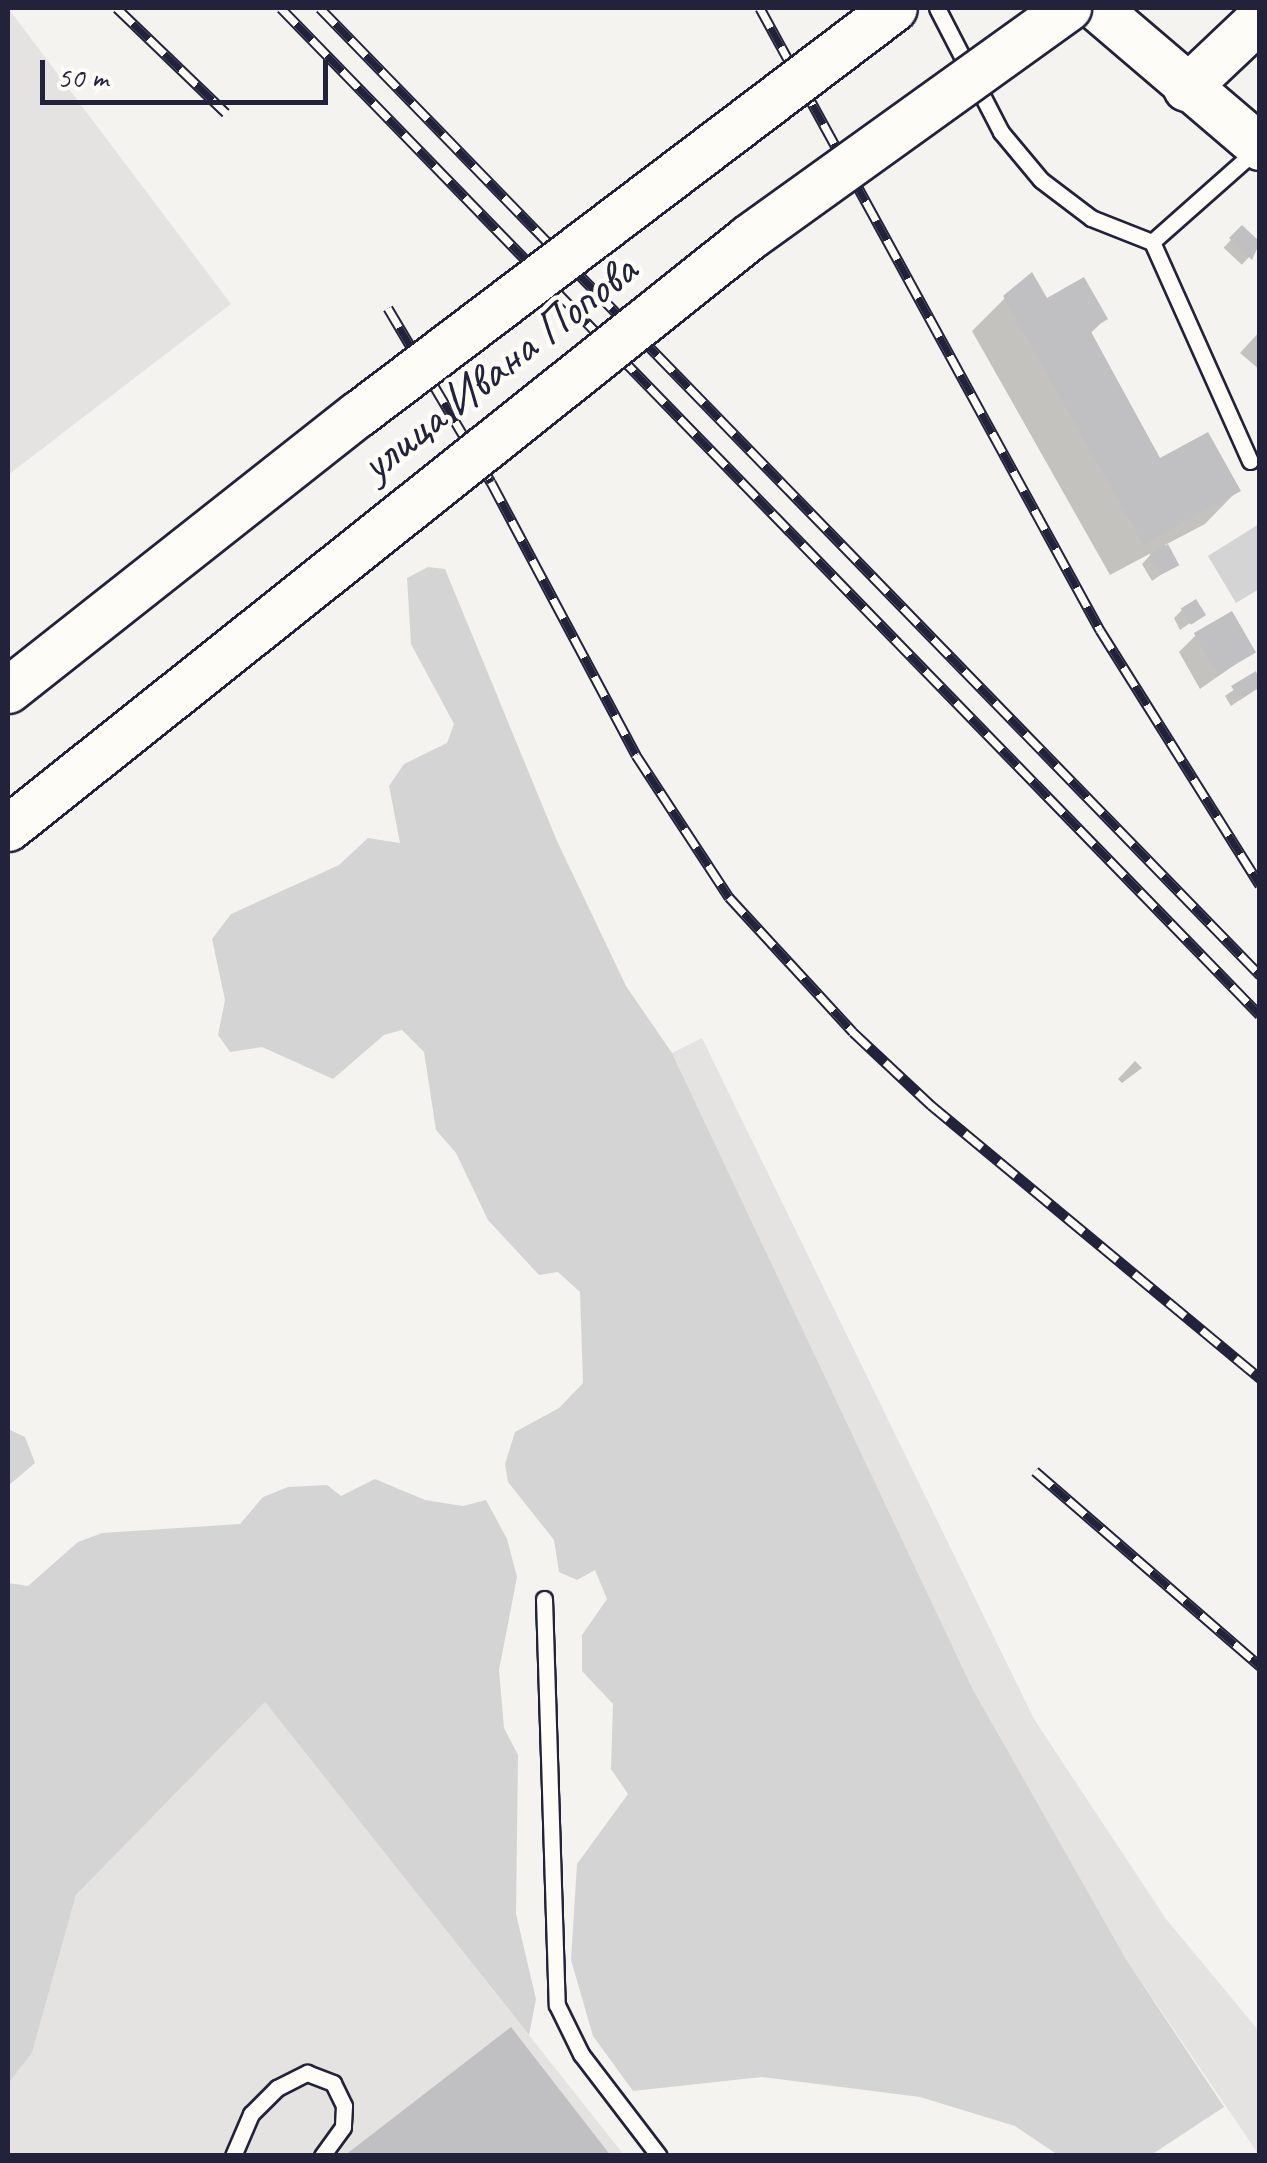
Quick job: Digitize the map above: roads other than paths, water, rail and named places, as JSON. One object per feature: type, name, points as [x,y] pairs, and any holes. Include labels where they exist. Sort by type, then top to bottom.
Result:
[{"type":"main road","name":"улица Ивана Попова","points":[[8,690],[358,414],[894,8]]},
{"type":"main road","name":"улица Ивана Попова","points":[[8,828],[749,237],[1068,8]]},
{"type":"main road","points":[[1097,8],[1259,147]]},
{"type":"main road","points":[[1186,88],[1260,18]]},
{"type":"lane","points":[[937,8],[1001,132],[1040,180],[1091,218],[1152,242],[1250,461]]},
{"type":"lane","points":[[1152,242],[1259,147]]},
{"type":"lane","points":[[544,1600],[557,2005],[581,2054],[660,2156]]},
{"type":"lane","points":[[233,2156],[251,2114],[277,2088],[307,2074],[333,2083],[344,2106],[343,2126],[322,2156]]},
{"type":"railway","points":[[117,8],[226,113]]},
{"type":"railway","points":[[281,8],[1260,1015]]},
{"type":"railway","points":[[320,8],[1260,975]]},
{"type":"railway","points":[[760,8],[1100,630],[1260,885]]},
{"type":"railway","points":[[388,308],[491,482],[636,755],[729,897],[853,1032],[931,1105],[1260,1378]]},
{"type":"railway","points":[[1035,1471],[1260,1666]]}]
